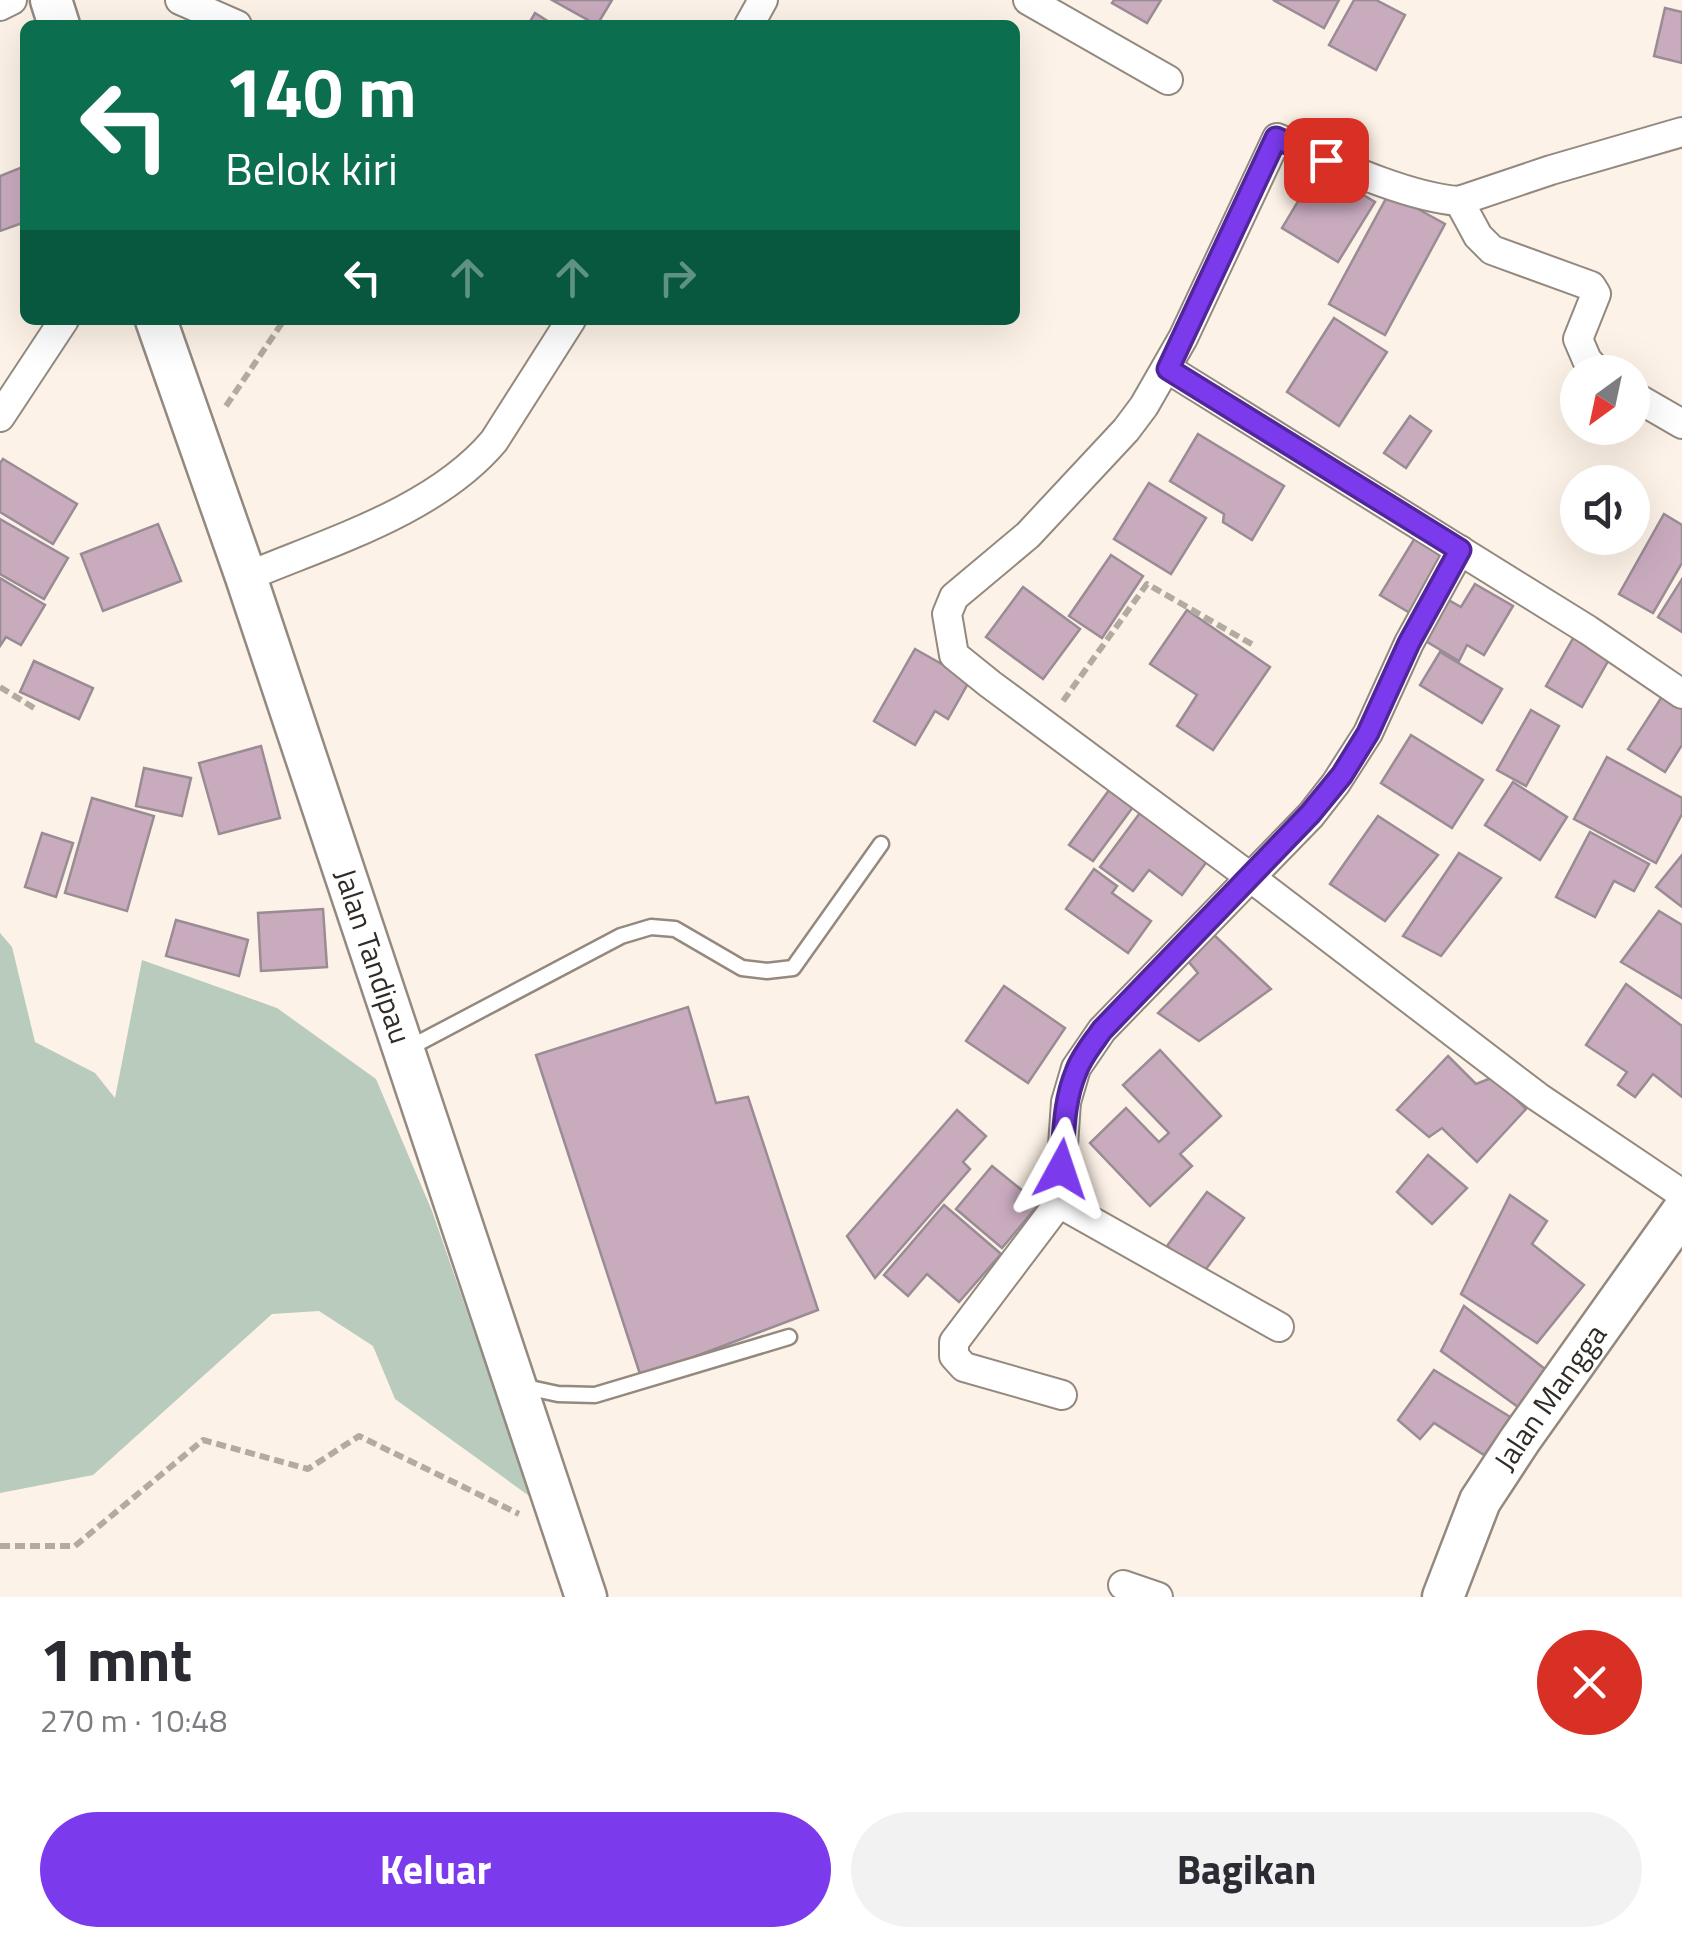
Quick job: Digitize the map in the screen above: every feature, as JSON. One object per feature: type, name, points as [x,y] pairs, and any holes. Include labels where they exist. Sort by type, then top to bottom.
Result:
[{"type":"street","points":[[0,6],[12,0]]},
{"type":"street","points":[[180,0],[225,20]]},
{"type":"street","points":[[1028,0],[1168,80]]},
{"type":"street","points":[[1682,132],[1459,201],[1407,190],[1276,138],[1168,369],[1126,430],[1028,535],[960,590],[948,610],[954,655],[1538,1097],[1682,1194]]},
{"type":"street","points":[[1459,201],[1478,236],[1492,250],[1595,290],[1578,339],[1585,355]]},
{"type":"street","points":[[0,417],[61,325]]},
{"type":"street","name":"Jalan Tandipau","points":[[158,325],[246,577],[586,1597]]},
{"type":"street","points":[[246,577],[399,513],[461,474],[494,441],[568,325]]},
{"type":"street","points":[[1168,369],[1588,630],[1682,694]]},
{"type":"street","points":[[1650,405],[1682,424]]},
{"type":"street","points":[[1062,1394],[964,1368],[954,1356],[954,1342],[1058,1202],[1066,1102],[1076,1068],[1102,1030],[1310,814],[1342,775],[1368,733],[1409,643],[1460,550]]},
{"type":"street","points":[[1058,1202],[1279,1327]]},
{"type":"street","name":"Jalan Mangga","points":[[1443,1597],[1480,1500],[1682,1212]]},
{"type":"street","points":[[1123,1585],[1158,1597]]},
{"type":"lane","points":[[404,1051],[621,936],[650,927],[675,929],[742,968],[792,968],[881,844]]},
{"type":"lane","points":[[515,1385],[558,1394],[595,1396],[789,1337]]},
{"type":"path","points":[[200,444],[281,325]]},
{"type":"path","points":[[1045,727],[1146,584],[1256,646]]},
{"type":"path","points":[[0,688],[34,708]]},
{"type":"path","points":[[0,1546],[75,1546],[203,1440],[308,1468],[360,1436],[566,1538]]},
{"type":"green space","points":[[0,933],[12,947],[35,1042],[95,1073],[115,1098],[142,960],[277,1008],[376,1079],[432,1211],[532,1498],[395,1399],[373,1346],[319,1311],[272,1314],[93,1475],[0,1493]]},
{"type":"building","points":[[552,0],[612,0],[600,20],[588,20]]},
{"type":"building","points":[[1161,0],[1147,23],[1112,3]]},
{"type":"building","points":[[1273,0],[1339,0],[1324,28]]},
{"type":"building","points":[[1354,0],[1376,0],[1405,15],[1376,70],[1329,45]]},
{"type":"building","points":[[1665,8],[1682,12],[1682,63],[1654,56]]},
{"type":"building","points":[[20,168],[20,224],[0,231],[0,176]]},
{"type":"building","points":[[1318,168],[1375,202],[1338,262],[1282,228]]},
{"type":"building","points":[[1389,193],[1445,224],[1385,335],[1329,304]]},
{"type":"building","points":[[1334,318],[1387,352],[1339,426],[1287,392]]},
{"type":"building","points":[[1410,416],[1431,431],[1406,468],[1384,453]]},
{"type":"building","points":[[1198,434],[1284,486],[1252,540],[1223,522],[1224,514],[1170,481]]},
{"type":"building","points":[[3,459],[77,504],[53,544],[0,512]]},
{"type":"building","points":[[1149,483],[1206,518],[1171,574],[1114,539]]},
{"type":"building","points":[[1664,514],[1682,525],[1682,563],[1653,613],[1619,594],[1641,555],[1650,555],[1650,539]]},
{"type":"building","points":[[0,519],[68,558],[44,599],[0,574]]},
{"type":"building","points":[[158,524],[181,581],[103,611],[81,554]]},
{"type":"building","points":[[1418,533],[1452,554],[1415,616],[1380,595]]},
{"type":"building","points":[[1111,555],[1143,576],[1102,638],[1069,616]]},
{"type":"building","points":[[0,578],[45,605],[21,645],[6,637],[0,646]]},
{"type":"building","points":[[1682,579],[1682,632],[1658,617]]},
{"type":"building","points":[[1475,584],[1513,606],[1484,655],[1467,645],[1459,661],[1419,637],[1443,597],[1461,607]]},
{"type":"building","points":[[1023,587],[1080,629],[1043,679],[986,637]]},
{"type":"building","points":[[1187,610],[1270,667],[1213,750],[1177,726],[1197,695],[1150,664]]},
{"type":"building","points":[[1575,635],[1611,656],[1582,707],[1546,686]]},
{"type":"building","points":[[915,649],[970,680],[948,719],[935,711],[915,745],[874,721]]},
{"type":"building","points":[[1440,652],[1502,689],[1482,723],[1420,685]]},
{"type":"building","points":[[34,661],[93,688],[79,719],[20,692]]},
{"type":"building","points":[[1665,692],[1682,703],[1682,745],[1665,772],[1628,749]]},
{"type":"building","points":[[1531,710],[1559,726],[1526,786],[1497,770]]},
{"type":"building","points":[[1411,735],[1483,780],[1452,828],[1381,783]]},
{"type":"building","points":[[261,746],[280,818],[219,834],[199,763]]},
{"type":"building","points":[[1607,757],[1682,798],[1682,814],[1656,863],[1574,819]]},
{"type":"building","points":[[144,768],[191,778],[182,816],[136,806]]},
{"type":"building","points":[[1513,782],[1567,817],[1540,860],[1485,825]]},
{"type":"building","points":[[1112,786],[1136,803],[1093,861],[1069,845]]},
{"type":"building","points":[[92,798],[154,816],[127,911],[65,893]]},
{"type":"building","points":[[1145,806],[1208,860],[1182,895],[1149,870],[1133,891],[1100,867]]},
{"type":"building","points":[[1378,816],[1438,855],[1385,921],[1330,884]]},
{"type":"building","points":[[1590,832],[1649,864],[1634,891],[1614,881],[1595,917],[1556,897]]},
{"type":"building","points":[[42,833],[73,843],[56,897],[25,887]]},
{"type":"building","points":[[1459,853],[1501,878],[1441,956],[1403,936]]},
{"type":"building","points":[[1682,855],[1682,907],[1656,887]]},
{"type":"building","points":[[1094,869],[1117,886],[1112,893],[1151,921],[1128,953],[1066,909]]},
{"type":"building","points":[[323,909],[327,967],[261,971],[258,913]]},
{"type":"building","points":[[1659,911],[1682,925],[1682,998],[1621,962]]},
{"type":"building","points":[[176,920],[248,940],[239,976],[166,956]]},
{"type":"building","points":[[1214,935],[1271,989],[1199,1041],[1158,1013],[1198,973],[1188,961]]},
{"type":"building","points":[[1626,984],[1682,1026],[1682,1097],[1653,1074],[1635,1097],[1618,1085],[1627,1072],[1586,1045]]},
{"type":"building","points":[[1004,986],[1065,1028],[1028,1083],[966,1041]]},
{"type":"building","points":[[688,1007],[716,1103],[748,1097],[818,1310],[641,1377],[536,1055]]},
{"type":"building","points":[[1160,1050],[1221,1116],[1180,1154],[1192,1166],[1150,1206],[1090,1143],[1126,1108],[1159,1142],[1169,1133],[1123,1085]]},
{"type":"building","points":[[1448,1056],[1476,1084],[1494,1077],[1526,1109],[1477,1162],[1442,1128],[1429,1137],[1397,1110]]},
{"type":"building","points":[[957,1110],[986,1136],[963,1162],[970,1169],[875,1278],[847,1236]]},
{"type":"building","points":[[1428,1155],[1467,1188],[1432,1224],[1397,1192]]},
{"type":"building","points":[[992,1166],[1039,1204],[1002,1248],[956,1209]]},
{"type":"building","points":[[1207,1192],[1244,1218],[1203,1273],[1167,1246]]},
{"type":"building","points":[[1510,1195],[1547,1221],[1532,1244],[1584,1285],[1537,1343],[1461,1294]]},
{"type":"building","points":[[944,1205],[1001,1254],[959,1302],[927,1274],[908,1296],[884,1275]]},
{"type":"building","points":[[1464,1306],[1545,1369],[1518,1407],[1441,1351]]},
{"type":"building","points":[[1434,1370],[1512,1418],[1484,1455],[1434,1423],[1420,1439],[1398,1420]]},
{"type":"route","points":[[1061,1169],[1066,1102],[1076,1068],[1102,1030],[1336,783],[1368,733],[1409,643],[1460,550],[1168,369],[1276,138],[1326,160]]}]
